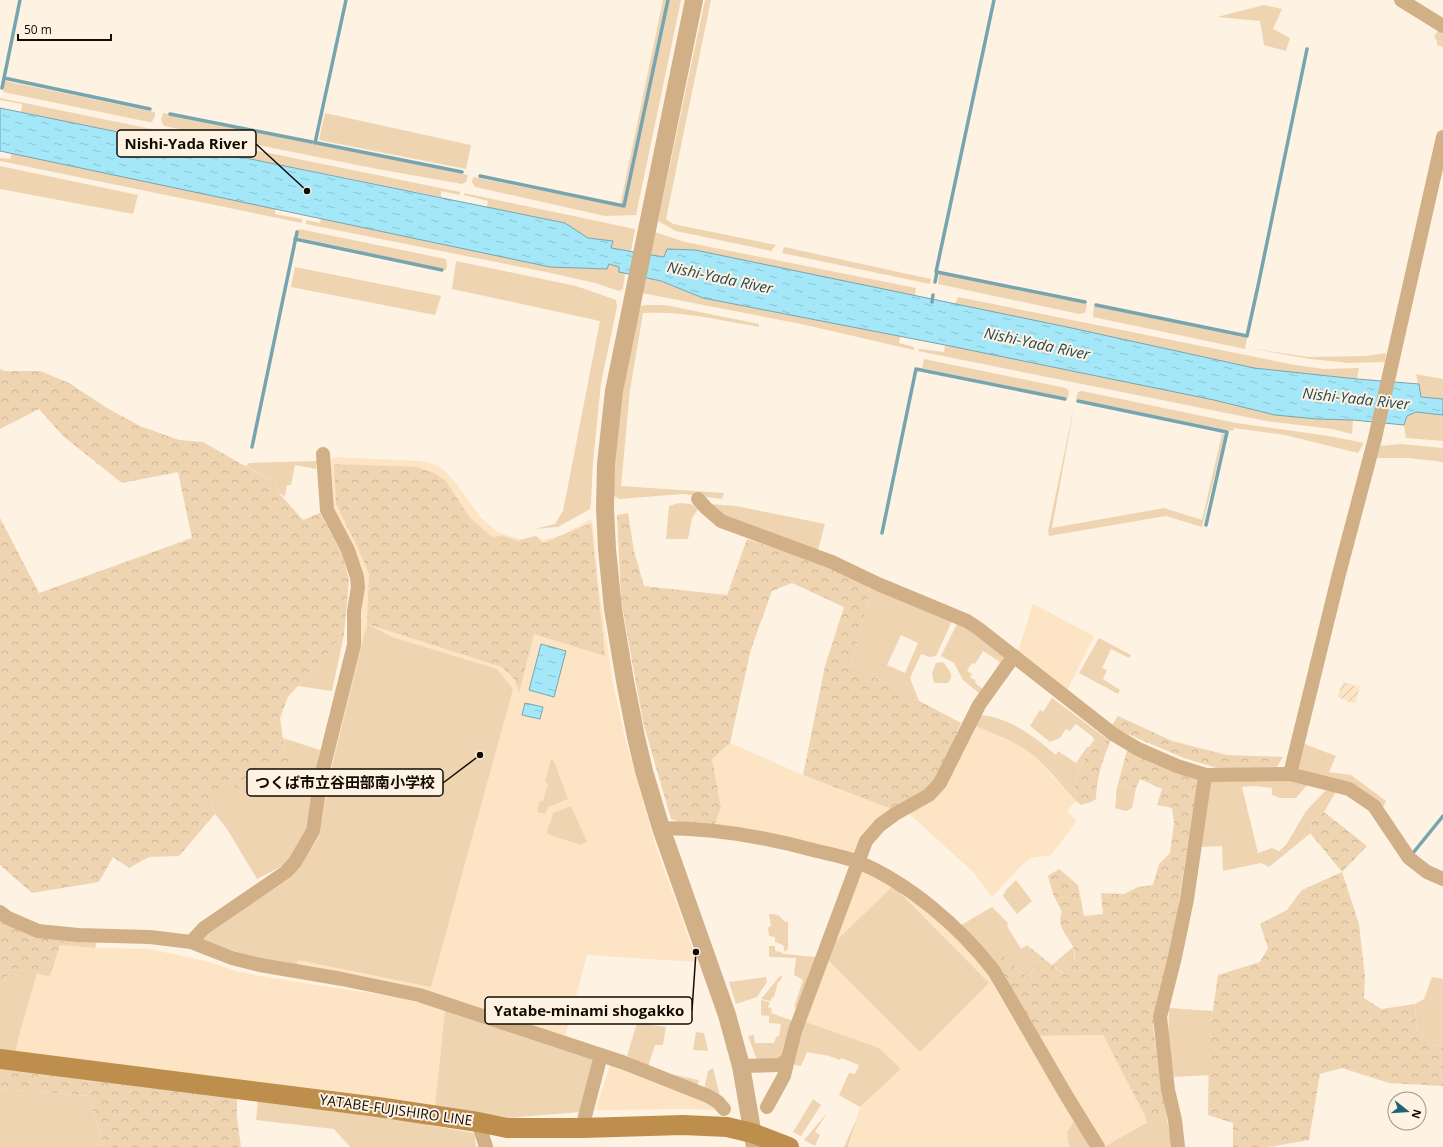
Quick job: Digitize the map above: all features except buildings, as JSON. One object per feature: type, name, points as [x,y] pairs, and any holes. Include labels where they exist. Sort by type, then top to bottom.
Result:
[{"type":"main road","name":"YATABE-FUJISHIRO LINE","points":[[0,1059],[378,1107],[478,1122],[507,1128],[582,1128],[683,1125],[727,1127],[754,1140],[790,1147]]},
{"type":"street","points":[[694,0],[614,391],[606,464],[605,508],[607,549],[613,608],[636,737],[644,771],[661,828],[727,1015],[741,1066],[754,1140]]},
{"type":"street","points":[[1401,0],[1443,26]]},
{"type":"street","points":[[1290,774],[1339,574],[1375,438],[1443,137]]},
{"type":"street","points":[[191,942],[204,928],[286,872],[295,862],[313,831],[321,777],[354,645],[354,611],[358,587],[357,577],[348,550],[327,510],[323,454]]},
{"type":"street","points":[[698,499],[721,521],[832,562],[878,584],[967,621],[1014,656],[1115,736],[1138,749],[1177,766],[1206,775],[1290,774],[1349,789],[1360,795],[1374,806],[1409,858],[1427,872],[1443,879]]},
{"type":"street","points":[[767,1108],[784,1076],[795,1030],[866,841],[880,826],[895,814],[929,795],[940,783],[979,705],[1014,656]]},
{"type":"street","points":[[1178,1147],[1175,1120],[1168,1090],[1160,1017],[1184,918],[1206,775]]},
{"type":"street","points":[[661,828],[690,828],[765,838],[857,862],[886,876],[910,892],[946,920],[994,970],[1066,1095],[1098,1147]]},
{"type":"street","points":[[0,912],[8,918],[38,931],[78,936],[150,937],[191,942],[232,958],[260,965],[342,979],[419,995],[642,1069],[708,1096],[718,1102],[724,1109]]},
{"type":"street","points":[[582,1128],[601,1055]]},
{"type":"street","points":[[741,1066],[779,1065],[788,1059]]},
{"type":"street","points":[[478,1122],[486,1147]]},
{"type":"shaded area","points":[[334,457],[419,461],[433,464],[443,469],[456,483],[481,518],[496,531],[508,536],[521,539],[536,536],[543,540],[563,535],[591,519],[593,525],[599,589],[613,683],[625,738],[656,847],[696,962],[587,955],[565,1037],[301,966],[208,932],[291,875],[327,773],[360,616],[332,508],[329,463]]},
{"type":"shaded area","points":[[1033,604],[1094,636],[1067,691],[1018,652]]},
{"type":"shaded area","points":[[1343,682],[1360,687],[1355,704],[1337,697]]},
{"type":"shaded area","points":[[973,725],[994,733],[1021,747],[1034,756],[1076,801],[1067,811],[1077,821],[1051,855],[1031,858],[1022,865],[992,897],[973,872],[907,813]]},
{"type":"shaded area","points":[[730,743],[803,775],[891,809],[860,842],[853,854],[715,824],[721,807],[712,759]]},
{"type":"shaded area","points":[[863,867],[945,923],[995,979],[993,985],[1074,1121],[1067,1132],[1069,1147],[849,1147],[860,1107],[901,1069],[803,1021]]},
{"type":"shaded area","points":[[60,945],[95,948],[149,949],[206,961],[236,971],[259,976],[395,997],[445,1009],[435,1106],[15,1055],[37,973],[50,975]]},
{"type":"shaded area","points":[[1103,1035],[1148,1122],[1104,1147],[1036,1036]]},
{"type":"shaded area","points":[[611,1063],[715,1105],[717,1109],[597,1110],[597,1105]]},
{"type":"green space","points":[[663,0],[681,0],[636,215],[605,216],[475,187],[472,182],[473,177],[620,206]]},
{"type":"green space","points":[[705,0],[711,0],[666,219],[673,224],[776,245],[771,251],[676,231],[658,221]]},
{"type":"green space","points":[[1264,5],[1282,9],[1273,29],[1290,38],[1286,51],[1264,45],[1260,21],[1217,17]]},
{"type":"green space","points":[[1439,29],[1443,32],[1443,47],[1437,45],[1437,41],[1434,37]]},
{"type":"green space","points":[[5,81],[155,112],[155,116],[152,122],[149,122],[3,92]]},
{"type":"green space","points":[[0,98],[460,192],[459,195],[441,191],[441,197],[21,112],[22,104],[0,100]]},
{"type":"green space","points":[[163,113],[468,175],[466,182],[462,184],[372,168],[164,126],[161,120]]},
{"type":"green space","points":[[325,113],[471,145],[466,169],[319,140]]},
{"type":"green space","points":[[12,153],[275,208],[275,214],[302,219],[302,223],[0,161],[0,158],[10,159]]},
{"type":"green space","points":[[0,166],[138,195],[133,214],[0,189]]},
{"type":"green space","points":[[464,193],[635,229],[631,251],[611,248],[612,241],[588,238],[565,223],[487,207],[488,201],[464,195]]},
{"type":"green space","points":[[321,218],[609,264],[620,267],[619,272],[625,273],[623,289],[619,291],[595,283],[546,272],[306,224],[306,220],[320,223]]},
{"type":"green space","points":[[299,229],[446,259],[446,270],[297,237]]},
{"type":"green space","points":[[655,232],[685,242],[916,288],[915,296],[695,250],[664,257],[650,254]]},
{"type":"green space","points":[[784,247],[931,279],[930,284],[782,253]]},
{"type":"green space","points":[[456,261],[576,286],[616,300],[617,307],[601,383],[590,509],[558,527],[534,529],[555,524],[563,511],[600,321],[452,289]]},
{"type":"green space","points":[[295,267],[441,296],[435,315],[291,287]]},
{"type":"green space","points":[[939,273],[1087,304],[1085,313],[1079,314],[938,284]]},
{"type":"green space","points":[[647,278],[661,281],[703,298],[900,336],[899,343],[914,347],[914,350],[801,324],[642,293]]},
{"type":"green space","points":[[958,297],[1295,365],[1324,369],[1359,368],[1357,379],[1254,368],[955,304]]},
{"type":"green space","points":[[665,305],[759,324],[759,327],[672,313],[643,313],[630,390],[621,486],[724,493],[722,499],[683,494],[619,499],[614,496],[617,421],[639,306]]},
{"type":"green space","points":[[1094,306],[1247,338],[1245,349],[1093,317]]},
{"type":"green space","points":[[945,345],[1214,400],[1275,415],[1317,419],[1353,420],[1352,434],[1332,429],[1266,421],[918,351],[919,349],[944,352]]},
{"type":"green space","points":[[1248,348],[1309,357],[1366,356],[1386,353],[1385,362],[1349,363],[1310,359]]},
{"type":"green space","points":[[924,359],[1066,388],[1069,391],[1068,398],[922,368]]},
{"type":"green space","points":[[0,369],[5,371],[40,371],[69,383],[107,408],[140,426],[179,440],[203,442],[275,483],[278,492],[303,520],[320,513],[343,556],[349,580],[344,635],[288,697],[280,718],[285,753],[295,760],[287,783],[263,795],[243,791],[230,784],[210,803],[215,814],[179,856],[149,857],[129,868],[113,857],[99,882],[32,893],[0,865],[0,518],[39,593],[192,538],[178,472],[122,483],[63,436],[39,409],[0,429]]},
{"type":"green space","points":[[1416,374],[1443,379],[1443,399],[1421,397]]},
{"type":"green space","points":[[1082,391],[1236,423],[1329,436],[1364,443],[1358,453],[1285,435],[1234,428],[1233,431],[1076,399],[1078,392]]},
{"type":"green space","points":[[1075,402],[1052,528],[1164,508],[1202,520],[1222,434],[1225,434],[1202,527],[1166,516],[1049,536],[1048,531]]},
{"type":"green space","points":[[1416,412],[1443,415],[1443,441],[1406,438],[1404,425],[1407,416]]},
{"type":"green space","points":[[1401,444],[1443,448],[1443,462],[1409,458],[1377,458],[1380,446]]},
{"type":"green space","points":[[317,461],[316,469],[295,465],[291,485],[287,485],[285,497],[278,492],[275,483],[246,466],[249,463]]},
{"type":"green space","points":[[334,464],[417,467],[434,473],[445,480],[470,518],[492,537],[504,536],[518,541],[536,536],[543,543],[591,523],[605,656],[534,634],[519,693],[515,680],[502,667],[367,624],[369,574],[336,504]]},
{"type":"green space","points":[[679,503],[691,504],[698,509],[692,518],[688,539],[666,539],[669,506]]},
{"type":"green space","points":[[710,504],[736,506],[825,524],[818,550],[728,518]]},
{"type":"green space","points":[[628,513],[634,551],[644,586],[727,595],[747,539],[829,566],[869,583],[867,607],[851,665],[961,723],[943,766],[934,782],[916,796],[891,809],[803,775],[825,666],[844,607],[792,583],[772,591],[751,649],[730,743],[712,759],[721,807],[715,824],[679,822],[671,819],[643,722],[621,600],[617,515]]},
{"type":"green space","points":[[869,583],[952,621],[936,656],[930,657],[921,654],[910,678],[919,701],[851,665],[867,607]],"holes":[[[901,635],[918,643],[905,673],[887,665]]]},
{"type":"green space","points":[[958,622],[1005,653],[1005,659],[980,694],[963,680],[954,663],[941,656]],"holes":[[[983,651],[1000,662],[983,689],[975,683],[976,681],[970,677],[972,674],[967,671],[972,663],[975,664]]]},
{"type":"green space","points":[[367,624],[392,637],[497,669],[513,689],[431,987],[298,960],[296,965],[260,960],[203,940],[208,932],[291,878],[319,837],[330,775]]},
{"type":"green space","points":[[344,635],[332,691],[298,686]]},
{"type":"green space","points":[[1099,638],[1131,655],[1129,658],[1111,649],[1102,668],[1107,670],[1103,679],[1120,690],[1118,694],[1079,673]]},
{"type":"green space","points":[[943,662],[950,672],[950,680],[948,683],[934,683],[932,673],[936,663]]},
{"type":"green space","points":[[1052,698],[1107,739],[1104,744],[1097,740],[1084,760],[1075,780],[1076,801],[1045,766],[1034,756],[1005,738],[973,725],[979,715],[1001,719],[1030,735],[1056,755],[1058,751],[1076,763],[1094,740],[1093,737],[1076,724],[1070,731],[1066,729],[1060,738],[1050,742],[1030,726],[1040,710],[1043,712]]},
{"type":"green space","points":[[1118,716],[1172,741],[1227,755],[1283,757],[1276,768],[1217,768],[1184,758],[1111,727]]},
{"type":"green space","points":[[283,738],[320,750],[306,831],[284,865],[257,879],[227,829],[215,814],[210,803],[230,783],[243,791],[285,753]]},
{"type":"green space","points":[[1097,739],[1103,744],[1107,739],[1111,740],[1100,769],[1096,799],[1081,805],[1076,801],[1075,780],[1084,760]]},
{"type":"green space","points":[[1302,743],[1336,756],[1329,772],[1351,775],[1386,801],[1382,809],[1326,777],[1299,769],[1297,765]]},
{"type":"green space","points":[[1127,750],[1198,777],[1169,967],[1153,1026],[1166,1114],[1148,1122],[1103,1035],[1036,1036],[991,959],[996,950],[1027,977],[1038,966],[1027,945],[1062,973],[1075,961],[1073,947],[1061,926],[1060,917],[1062,912],[1053,894],[1048,876],[1059,869],[1078,885],[1084,916],[1103,914],[1101,893],[1124,894],[1138,887],[1153,885],[1159,864],[1170,853],[1174,823],[1172,808],[1157,805],[1162,789],[1140,779],[1136,788],[1118,784]]},
{"type":"green space","points":[[551,760],[554,761],[568,799],[548,807],[545,814],[537,812],[540,801],[543,801],[548,784],[545,782]]},
{"type":"green space","points":[[1211,779],[1289,779],[1309,783],[1296,798],[1280,798],[1272,795],[1272,788],[1254,786],[1242,787],[1258,853],[1272,848],[1279,851],[1286,845],[1306,811],[1325,791],[1337,790],[1324,812],[1311,821],[1312,832],[1269,867],[1261,863],[1223,871],[1222,846],[1201,847]]},
{"type":"green space","points":[[1118,784],[1136,788],[1132,808],[1126,811],[1115,808]]},
{"type":"green space","points":[[571,806],[587,842],[581,845],[547,834],[548,825],[550,825],[553,813]]},
{"type":"green space","points":[[1324,812],[1367,846],[1342,872],[1310,833],[1312,832],[1311,821]]},
{"type":"green space","points":[[1342,872],[1359,924],[1365,977],[1364,998],[1381,1009],[1415,1004],[1417,1030],[1431,1045],[1443,1046],[1443,1086],[1389,1083],[1342,1068],[1320,1074],[1309,1140],[1268,1147],[1233,1147],[1233,1123],[1208,1115],[1209,1037],[1218,975],[1260,962],[1268,948],[1260,924],[1287,910],[1302,890]]},
{"type":"green space","points":[[1016,880],[1032,901],[1017,914],[1003,896],[1006,890]]},
{"type":"green space","points":[[893,886],[989,983],[920,1052],[828,960],[835,942]]},
{"type":"green space","points":[[992,907],[1008,923],[1007,926],[1021,949],[1027,945],[1038,966],[1027,977],[996,951],[991,959],[961,927],[963,924]]},
{"type":"green space","points":[[769,914],[778,915],[784,921],[788,922],[788,949],[785,952],[783,945],[775,942],[775,937],[769,936],[768,927],[771,926]]},
{"type":"green space","points":[[0,918],[97,941],[95,948],[60,945],[50,976],[13,969],[0,985]]},
{"type":"green space","points":[[769,946],[775,946],[775,951],[783,954],[816,957],[798,1008],[794,1007],[803,980],[794,975],[796,958],[769,957]]},
{"type":"green space","points":[[1073,947],[1075,961],[1063,973],[1052,965]]},
{"type":"green space","points":[[13,969],[37,973],[15,1055],[0,1053],[0,985]]},
{"type":"green space","points":[[780,976],[782,976],[778,982],[774,997],[772,997],[771,1001],[761,999]]},
{"type":"green space","points":[[766,977],[767,982],[757,997],[736,1004],[729,982]]},
{"type":"green space","points":[[1432,977],[1443,979],[1443,1046],[1431,1045],[1417,1030],[1415,1004],[1424,999]]},
{"type":"green space","points":[[761,1000],[770,1002],[768,1007],[772,1009],[771,1013],[793,1021],[782,1061],[758,1063],[748,1036],[754,1035],[755,1043],[774,1043],[776,1037],[779,1036],[781,1024],[769,1023],[769,1016],[761,1015]]},
{"type":"green space","points":[[1169,1008],[1213,1011],[1209,1037],[1209,1075],[1174,1077],[1168,1049]]},
{"type":"green space","points":[[445,1009],[593,1058],[580,1112],[507,1118],[435,1106]]},
{"type":"green space","points":[[803,1021],[879,1048],[901,1069],[860,1107],[839,1095],[849,1073],[855,1074],[859,1065],[841,1058],[840,1060],[829,1056],[807,1052],[801,1066],[791,1064]]},
{"type":"green space","points":[[637,1023],[666,1027],[663,1045],[655,1045],[648,1067],[627,1056]]},
{"type":"green space","points":[[696,1032],[704,1033],[708,1051],[693,1050]]},
{"type":"green space","points":[[0,1067],[233,1095],[237,1100],[237,1118],[241,1147],[104,1147],[89,1096],[0,1089]]},
{"type":"green space","points":[[713,1068],[720,1096],[704,1089],[708,1071]]},
{"type":"green space","points":[[675,1075],[699,1080],[697,1087],[675,1078]]},
{"type":"green space","points":[[0,1089],[89,1096],[104,1147],[0,1147]]},
{"type":"green space","points":[[813,1099],[821,1105],[801,1136],[793,1132]]},
{"type":"green space","points":[[258,1100],[419,1121],[428,1125],[474,1133],[476,1146],[478,1147],[350,1147],[334,1129],[256,1120]]},
{"type":"green space","points":[[827,1113],[815,1132],[820,1135],[815,1146],[804,1140]]},
{"type":"green space","points":[[1166,1114],[1172,1147],[1104,1147],[1148,1122]]},
{"type":"green space","points":[[858,1116],[848,1147],[844,1147]]},
{"type":"green space","points":[[1074,1121],[1093,1147],[1069,1147],[1067,1132]]},
{"type":"water","points":[[0,108],[565,223],[588,238],[613,241],[611,248],[664,257],[667,249],[695,250],[1067,327],[1254,368],[1419,384],[1421,397],[1443,399],[1443,415],[1416,412],[1407,416],[1404,425],[1275,415],[1214,400],[945,345],[703,298],[661,281],[619,272],[619,267],[609,264],[607,269],[550,267],[0,151]]},
{"type":"water","points":[[541,644],[566,651],[554,697],[529,690]]},
{"type":"water","points":[[525,703],[543,707],[540,719],[522,715]]},
{"type":"waterway","points":[[2,88],[20,0]]},
{"type":"waterway","points":[[315,143],[346,0]]},
{"type":"waterway","points":[[480,176],[624,206],[668,0]]},
{"type":"waterway","points":[[935,282],[994,0]]},
{"type":"waterway","points":[[1096,305],[1247,336],[1307,49]]},
{"type":"waterway","points":[[4,78],[150,109]]},
{"type":"waterway","points":[[170,114],[312,142]]},
{"type":"waterway","points":[[317,143],[462,172]]},
{"type":"waterway","points":[[252,447],[297,232]]},
{"type":"waterway","points":[[295,239],[442,270]]},
{"type":"waterway","points":[[937,272],[1085,302]]},
{"type":"waterway","points":[[932,302],[933,295]]},
{"type":"waterway","points":[[882,533],[916,369],[1065,399]]},
{"type":"waterway","points":[[1078,401],[1227,432],[1206,525]]},
{"type":"waterway","points":[[1413,853],[1443,816]]},
{"type":"place","name":"Nishi-Yada River","points":[[307,191]]},
{"type":"place","name":"つくば市立谷田部南小学校","points":[[480,755]]},
{"type":"place","name":"Yatabe-minami shogakko","points":[[696,952]]}]
